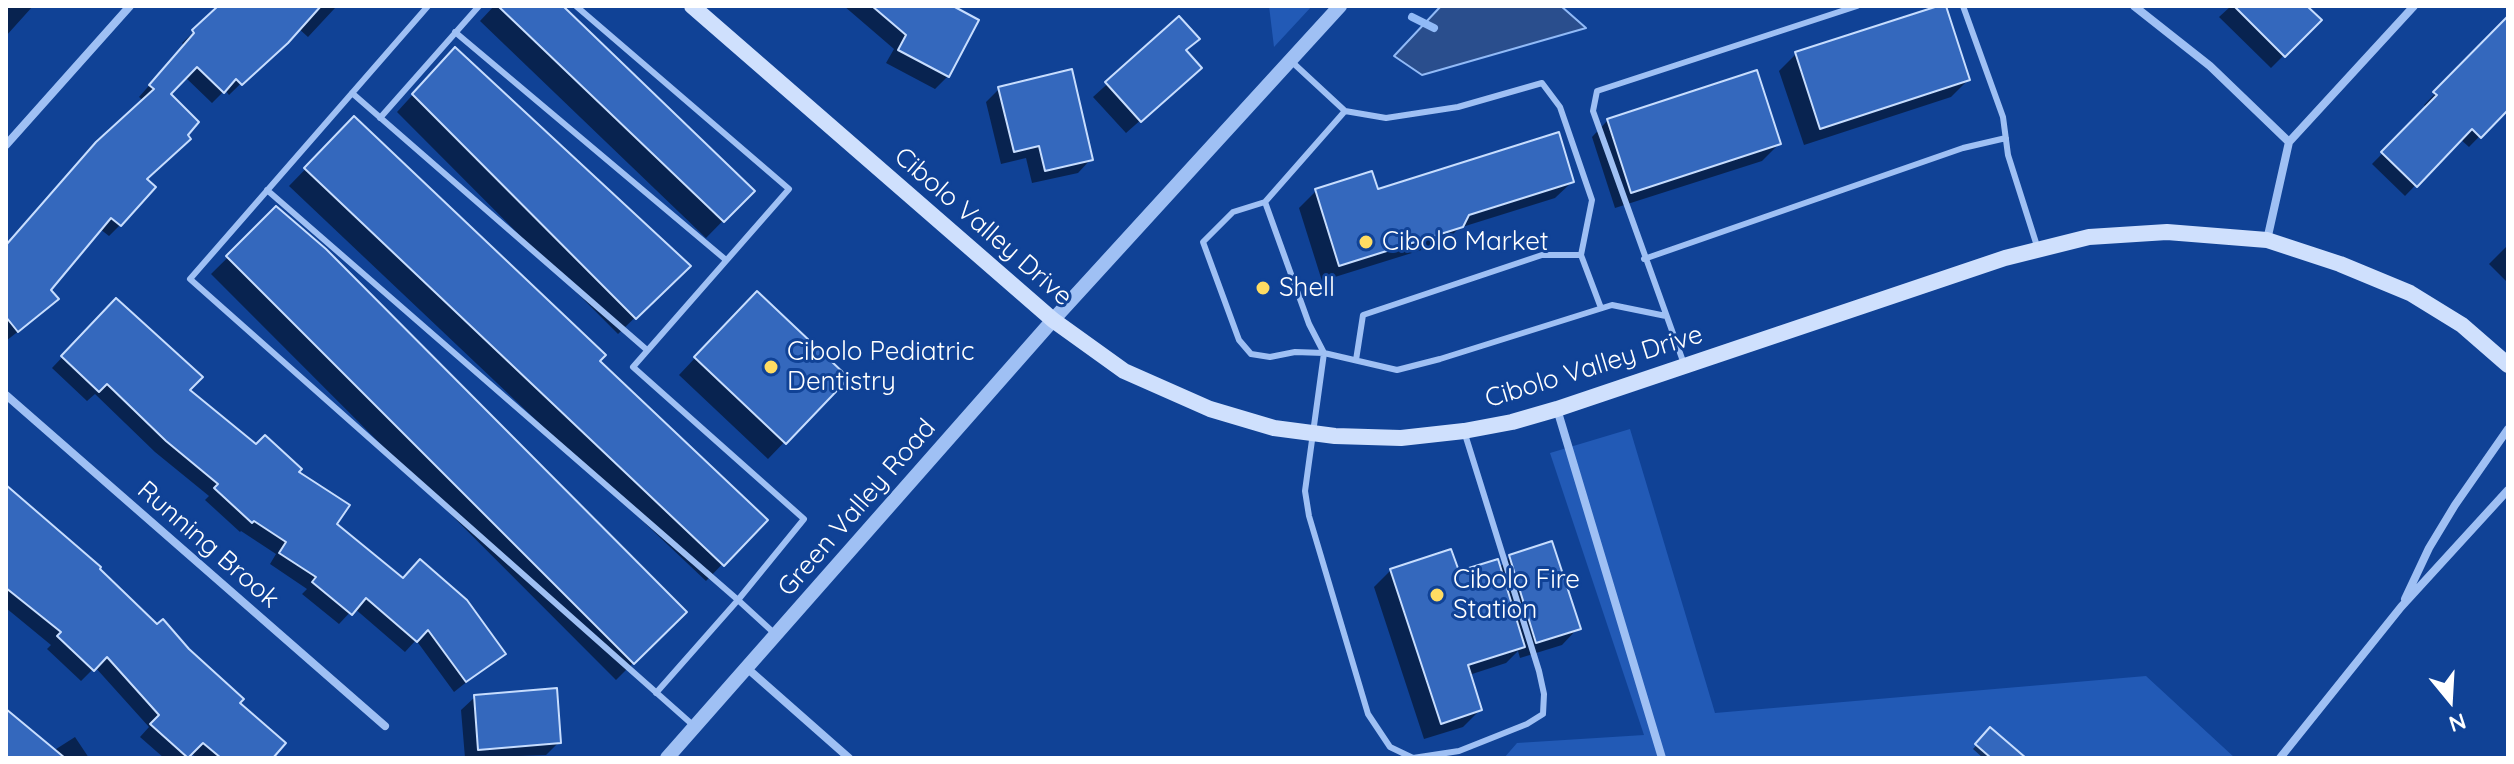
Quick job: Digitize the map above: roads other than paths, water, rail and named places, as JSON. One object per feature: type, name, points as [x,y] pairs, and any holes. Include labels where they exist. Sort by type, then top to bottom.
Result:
[{"type":"main road","name":"Cibolo Valley Drive","points":[[692,6],[1053,320],[1124,371],[1196,403],[1274,428],[1314,434],[1401,438],[1464,431],[1557,409],[2005,258],[2089,237],[2167,232],[2267,240],[2340,264],[2410,293],[2462,325],[2508,365]]},
{"type":"street","points":[[6,145],[130,6]]},
{"type":"street","name":"Green Valley Road","points":[[667,758],[1053,320],[1340,6]]},
{"type":"street","points":[[2134,6],[2210,66],[2289,142]]},
{"type":"street","points":[[2267,240],[2289,142],[2414,6]]},
{"type":"street","name":"Running Brook","points":[[6,395],[385,726]]},
{"type":"street","points":[[1557,409],[1662,758]]},
{"type":"street","points":[[2401,607],[2429,548],[2508,429]]},
{"type":"street","points":[[2280,758],[2401,607],[2508,490]]},
{"type":"street","points":[[748,669],[849,758]]},
{"type":"lane","points":[[428,6],[190,279],[695,727]]},
{"type":"lane","points":[[380,118],[479,6]]},
{"type":"lane","points":[[576,6],[789,189],[633,367],[804,519],[656,693]]},
{"type":"lane","points":[[1684,364],[1593,111],[1597,91],[1857,6]]},
{"type":"lane","points":[[1963,6],[2003,117],[2008,155],[2038,250]]},
{"type":"lane","points":[[455,32],[726,260]]},
{"type":"lane","points":[[1291,61],[1345,111],[1386,118],[1458,107],[1542,83],[1560,107],[1592,200],[1581,255],[1601,308]]},
{"type":"lane","points":[[352,93],[647,350]]},
{"type":"lane","points":[[1345,111],[1265,202],[1233,212],[1203,242],[1239,340],[1251,354],[1270,357],[1295,352],[1324,353],[1397,370],[1612,305],[1666,316]]},
{"type":"lane","points":[[1644,259],[1963,148],[2006,138]]},
{"type":"lane","points":[[267,190],[777,636]]},
{"type":"lane","points":[[1265,202],[1309,324],[1324,353],[1305,491],[1309,516],[1368,714],[1390,747],[1413,758],[1459,751],[1527,724],[1543,714],[1544,694],[1539,671],[1464,431]]},
{"type":"lane","points":[[1356,360],[1363,315],[1542,255],[1581,255]]},
{"type":"waterway","points":[[1412,17],[1434,28]]},
{"type":"place","name":"Cibolo Market","points":[[1366,242]]},
{"type":"place","name":"Shell","points":[[1263,288]]},
{"type":"place","name":"Cibolo Pediatric Dentistry","points":[[771,367]]},
{"type":"place","name":"Cibolo Fire Station","points":[[1437,595]]}]
